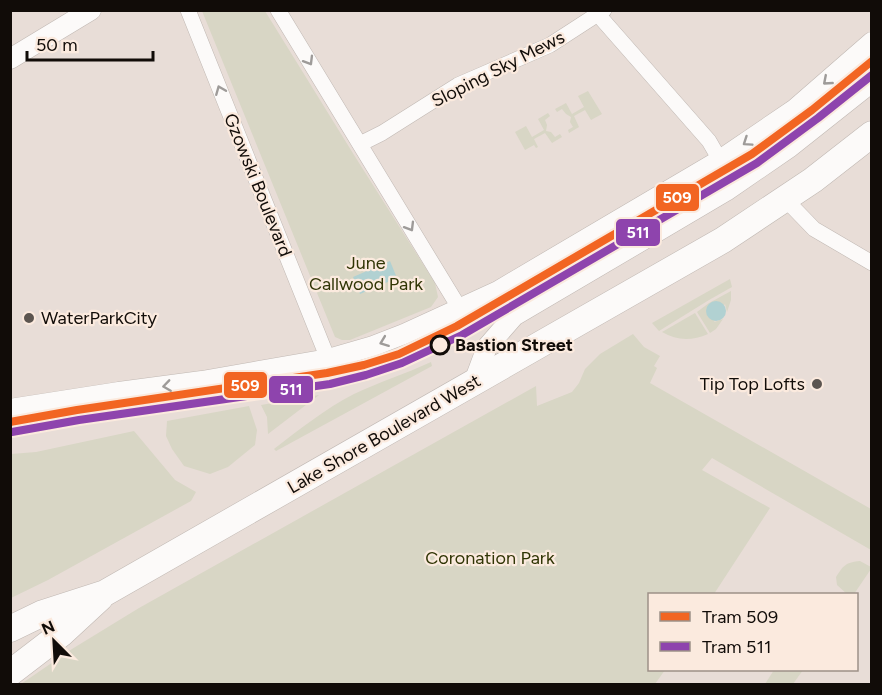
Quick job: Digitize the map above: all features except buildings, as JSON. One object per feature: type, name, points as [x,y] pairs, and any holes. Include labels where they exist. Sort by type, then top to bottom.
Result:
[{"type":"highway","name":"Lake Shore Boulevard West","points":[[10,629],[43,613],[105,593],[703,251],[786,200],[872,134]]},
{"type":"highway","name":"Lake Shore Boulevard West","points":[[10,673],[61,634],[105,593]]},
{"type":"street","points":[[10,59],[91,10]]},
{"type":"street","name":"Gzowski Boulevard","points":[[188,10],[328,359]]},
{"type":"street","points":[[278,10],[460,309]]},
{"type":"street","points":[[599,12],[709,141],[720,160]]},
{"type":"street","name":"Sloping Sky Mews","points":[[360,144],[382,133],[458,85],[550,45],[599,12]]},
{"type":"street","points":[[10,409],[202,381],[328,359],[404,334],[498,291],[720,160],[795,109],[872,42]]},
{"type":"street","points":[[474,382],[487,347],[514,316],[726,191],[790,147],[872,82]]},
{"type":"street","points":[[786,200],[814,229],[872,263]]},
{"type":"green space","name":"June Callwood Park","points":[[202,11],[265,11],[435,283],[438,297],[431,307],[350,340],[335,337]]},
{"type":"green space","points":[[588,91],[602,114],[591,120],[585,110],[574,116],[579,127],[569,133],[568,130],[573,127],[570,122],[571,117],[562,109],[557,112],[555,109],[566,103],[572,114],[584,107],[578,96]]},
{"type":"green space","points":[[548,113],[550,116],[545,120],[546,131],[551,132],[555,137],[560,134],[562,137],[552,143],[545,133],[534,139],[538,147],[534,145],[525,150],[515,132],[526,126],[532,137],[544,130],[538,119]]},
{"type":"green space","points":[[730,279],[732,287],[659,331],[652,323]]},
{"type":"green space","points":[[731,291],[727,312],[725,304],[714,322],[723,319],[710,333],[697,312]]},
{"type":"green space","points":[[695,313],[708,334],[685,339],[662,332]]},
{"type":"green space","name":"Coronation Park","points":[[633,334],[644,347],[660,356],[654,366],[657,368],[650,383],[871,509],[871,550],[712,458],[702,470],[770,508],[715,593],[648,593],[648,671],[664,671],[655,684],[21,684],[72,649],[139,608],[536,386],[537,406],[572,392],[585,369],[600,354]]},
{"type":"green space","points":[[431,362],[432,366],[276,451],[274,449],[343,400]]},
{"type":"green space","points":[[319,395],[268,434],[267,417],[261,405]]},
{"type":"green space","points":[[249,406],[257,430],[255,445],[228,467],[210,474],[184,466],[166,436],[167,421]]},
{"type":"green space","points":[[134,431],[175,480],[196,492],[191,501],[11,598],[11,454],[36,452]]},
{"type":"green space","points":[[860,561],[871,569],[855,593],[846,593],[837,585],[836,577],[845,565]]},
{"type":"green space","points":[[773,671],[802,671],[793,684],[765,684]]},
{"type":"water","points":[[390,261],[397,278],[360,294],[353,277]]},
{"type":"water","points":[[716,301],[723,304],[726,311],[723,318],[716,321],[709,318],[706,311],[709,304]]},
{"type":"tram line","name":"509","points":[[10,422],[327,373],[399,354],[457,326],[752,154],[812,110],[872,61]]},
{"type":"tram line","name":"511","points":[[12,432],[79,420],[330,384],[402,363],[462,335],[757,163],[872,75]]},
{"type":"place","name":"WaterParkCity","points":[[29,318]]},
{"type":"place","name":"Bastion Street","points":[[440,345]]},
{"type":"place","name":"Tip Top Lofts","points":[[817,384]]}]
